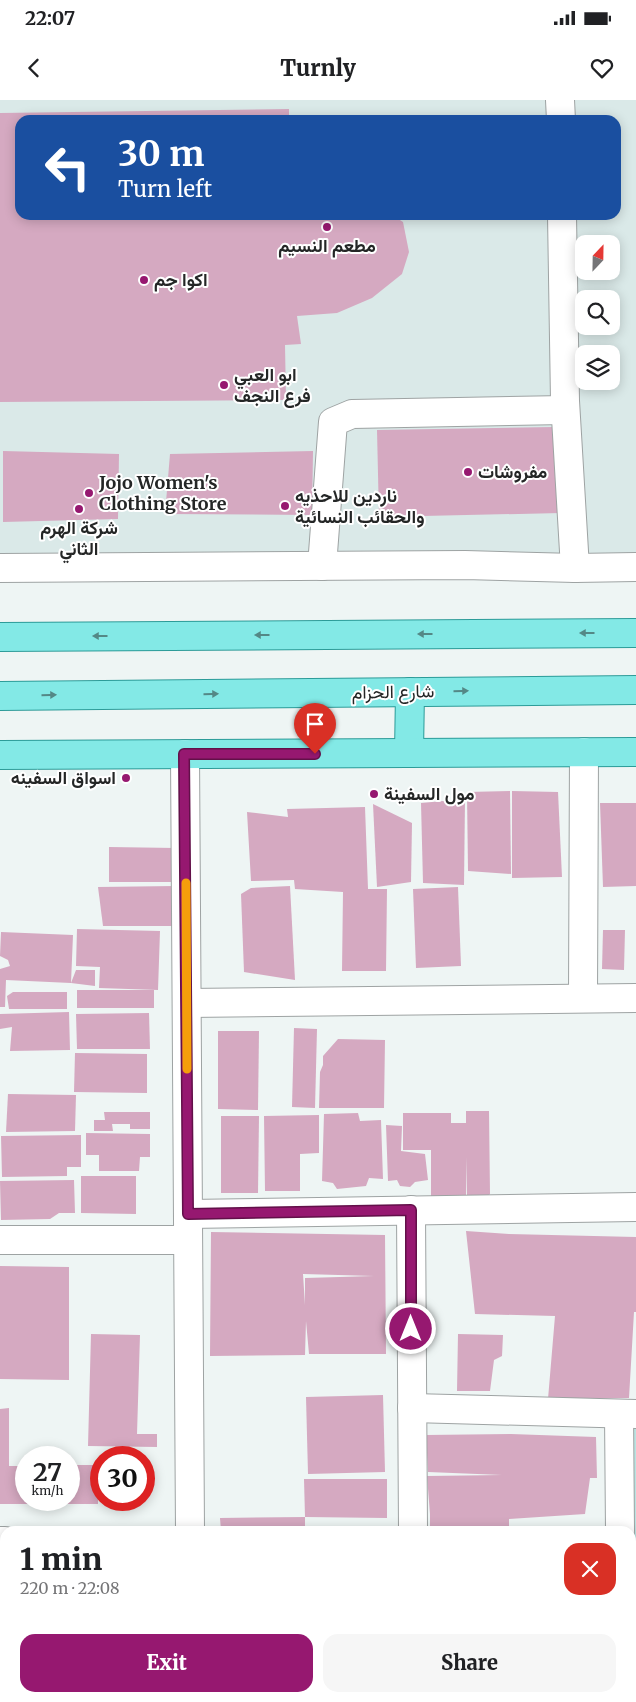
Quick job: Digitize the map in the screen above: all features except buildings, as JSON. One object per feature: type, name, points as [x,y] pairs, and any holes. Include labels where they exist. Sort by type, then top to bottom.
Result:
[{"type":"main road","points":[[0,636],[636,633]]},
{"type":"main road","name":"شارع الحزام","points":[[0,696],[636,690]]},
{"type":"main road","points":[[409,753],[410,692]]},
{"type":"main road","points":[[0,755],[636,752]]},
{"type":"street","points":[[560,100],[561,115]]},
{"type":"street","points":[[562,220],[565,410],[575,568]]},
{"type":"street","points":[[322,566],[333,422],[352,414],[565,410]]},
{"type":"street","points":[[0,568],[465,565],[575,568],[636,567]]},
{"type":"street","points":[[583,998],[584,752]]},
{"type":"street","points":[[184,754],[190,1526]]},
{"type":"street","points":[[186,1002],[636,998]]},
{"type":"street","points":[[0,1240],[411,1210],[636,1207]]},
{"type":"street","points":[[411,1210],[413,1526]]},
{"type":"street","points":[[412,1408],[628,1414],[620,1526]]},
{"type":"shaded area","points":[[0,100],[636,100],[636,562],[0,561]]},
{"type":"shaded area","points":[[632,1423],[636,1423],[636,1526],[632,1526]]},
{"type":"slow traffic","points":[[186,883],[187,1069]]},
{"type":"place","name":"مطعم النسيم","points":[[327,227]]},
{"type":"place","name":"اكوا جم","points":[[144,280]]},
{"type":"place","name":"ابو العبي فرع النجف","points":[[224,385]]},
{"type":"place","name":"مفروشات","points":[[468,472]]},
{"type":"place","name":"Jojo Women's Clothing Store","points":[[89,493]]},
{"type":"place","name":"ناردين للاحذيه والحقائب النسائية","points":[[285,506]]},
{"type":"place","name":"شركة الهرم الثاني","points":[[79,509]]},
{"type":"place","name":"اسواق السفينه","points":[[126,778]]},
{"type":"place","name":"مول السفينة","points":[[374,794]]},
{"type":"route","points":[[315,754],[184,754],[188,1214],[411,1210],[411,1329]]}]
